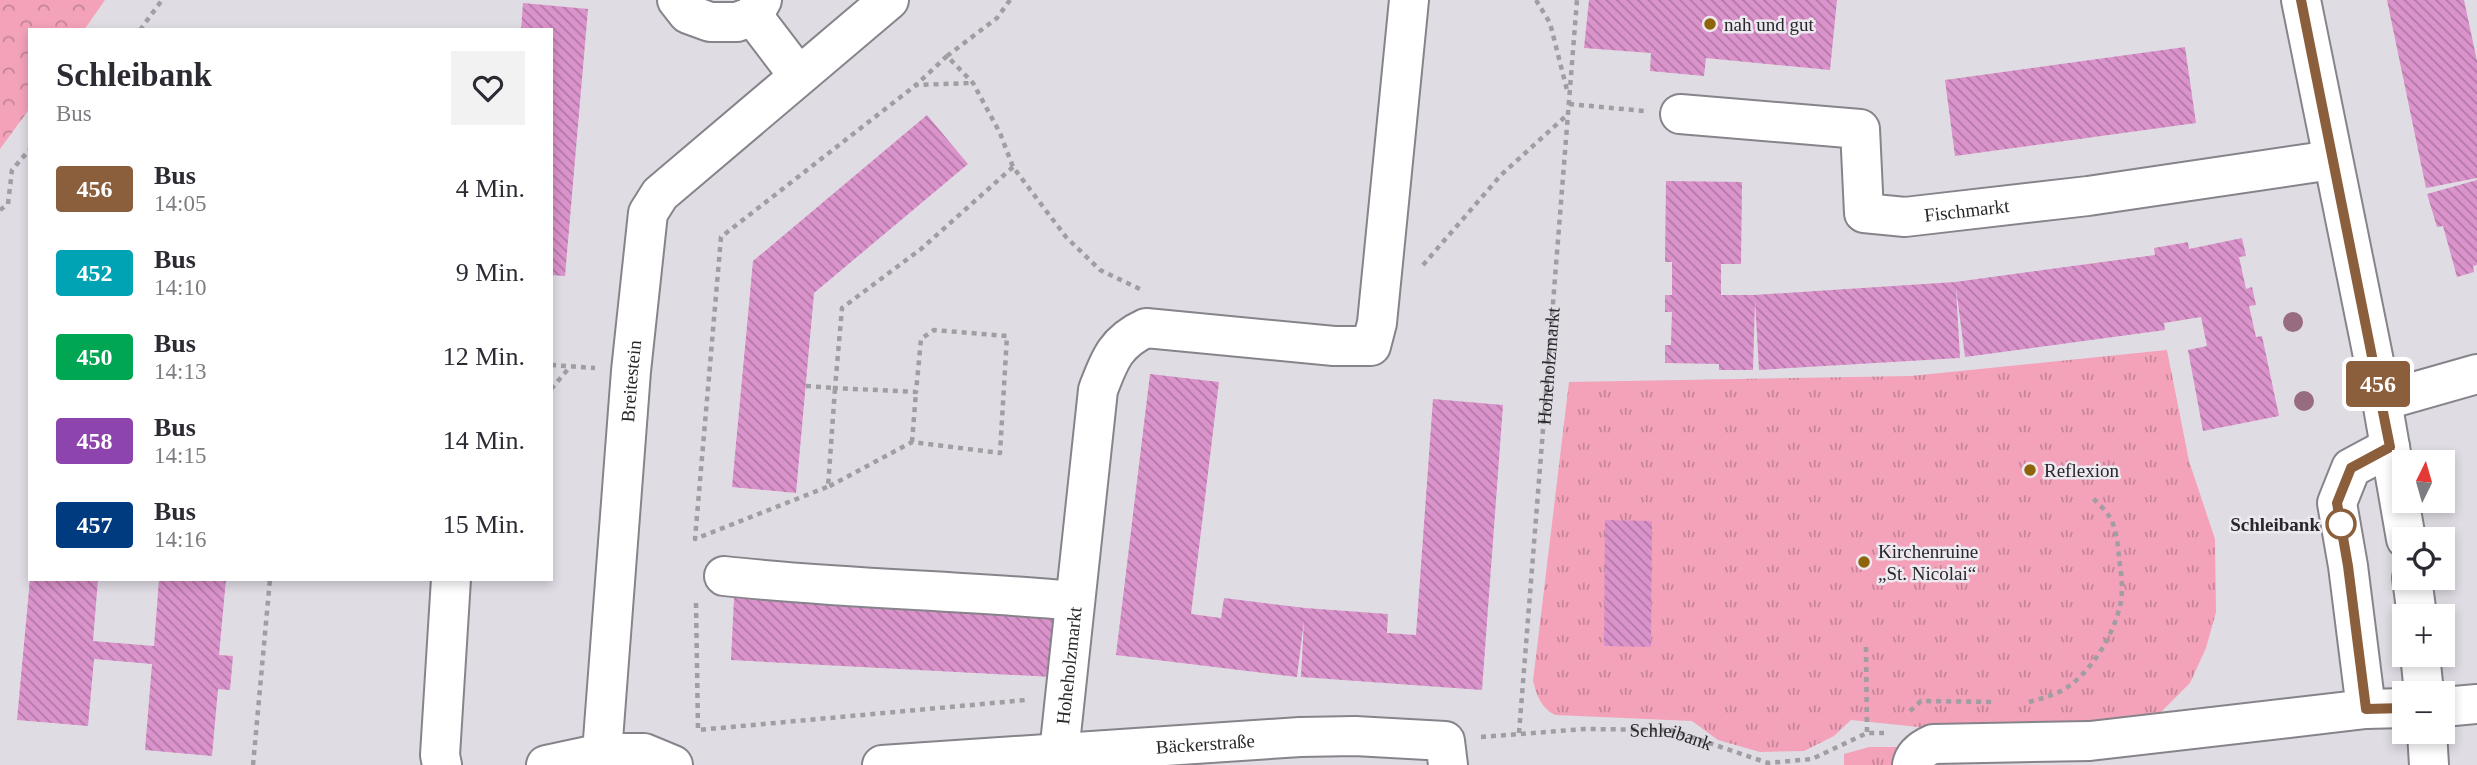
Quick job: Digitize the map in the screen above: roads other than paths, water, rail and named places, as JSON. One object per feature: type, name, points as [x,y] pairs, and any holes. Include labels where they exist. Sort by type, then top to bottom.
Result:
[{"type":"street","points":[[677,0],[688,14],[710,22],[737,22],[757,8],[798,75]]},
{"type":"street","name":"Breitestein","points":[[602,753],[631,371],[648,213],[660,194],[890,0]]},
{"type":"street","name":"Hoheholzmarkt","points":[[1059,753],[1098,390],[1107,365],[1121,344],[1146,328],[1334,346],[1371,346],[1377,323],[1409,0]]},
{"type":"street","points":[[2301,0],[2382,401],[2404,527]]},
{"type":"street","name":"Fischmarkt","points":[[1680,114],[1860,129],[1864,213],[1905,217],[2088,196],[2332,160]]},
{"type":"street","points":[[2382,401],[2477,374]]},
{"type":"street","points":[[2366,709],[2348,566],[2337,503],[2351,468],[2390,447]]},
{"type":"street","points":[[442,765],[440,755],[451,581]]},
{"type":"street","points":[[710,588],[780,582],[1075,601]]},
{"type":"street","points":[[2455,706],[2477,704]]},
{"type":"street","points":[[1911,749],[1933,744],[2090,741],[2366,709],[2392,708]]},
{"type":"street","name":"Bäckerstraße","points":[[883,765],[1021,760],[1059,753],[1300,737],[1355,736],[1447,753]]},
{"type":"street","points":[[2427,744],[2428,765]]},
{"type":"street","points":[[546,765],[602,753],[644,753],[673,765]]},
{"type":"place","name":"nah und gut","points":[[1710,24]]},
{"type":"place","name":"Reflexion","points":[[2030,470]]},
{"type":"place","name":"Schleibank","points":[[2341,524]]},
{"type":"place","name":"Kirchenruine „St. Nicolai“","points":[[1864,562]]}]
